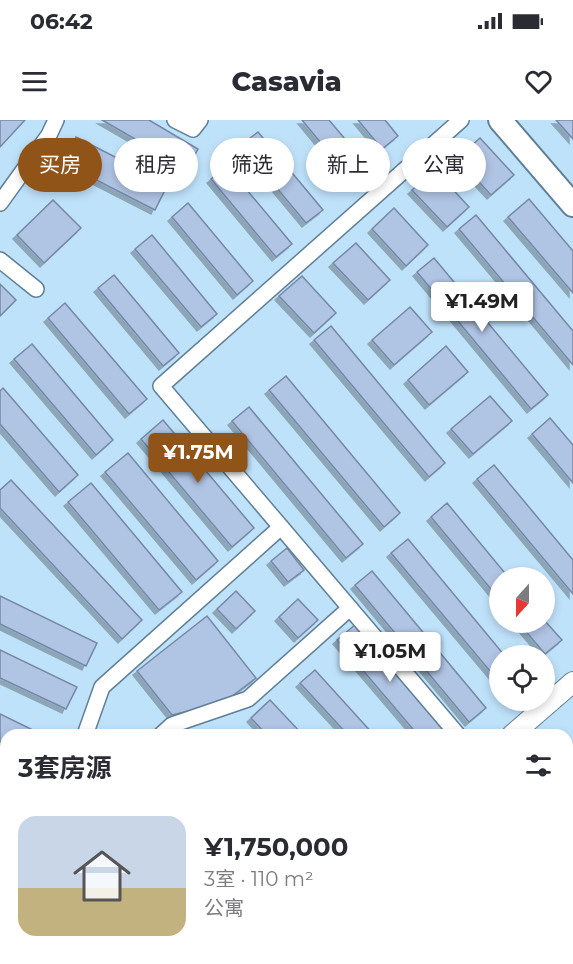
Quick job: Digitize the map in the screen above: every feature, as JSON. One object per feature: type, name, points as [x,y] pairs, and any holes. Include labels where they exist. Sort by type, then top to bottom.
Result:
[{"type":"main road","points":[[500,120],[573,205]]},
{"type":"main road","points":[[520,120],[573,182]]},
{"type":"street","points":[[0,203],[49,135],[56,120]]},
{"type":"street","points":[[175,120],[194,129],[201,120]]},
{"type":"street","points":[[453,729],[161,386],[461,120]]},
{"type":"street","points":[[0,260],[36,289]]},
{"type":"street","points":[[87,729],[102,687],[281,527]]},
{"type":"street","points":[[168,729],[172,725],[248,699],[350,608]]},
{"type":"street","points":[[519,729],[573,682]]},
{"type":"building","points":[[0,120],[25,120],[0,147]]},
{"type":"building","points":[[102,120],[149,120],[179,138],[133,138]]},
{"type":"building","points":[[302,120],[329,120],[344,138],[317,138]]},
{"type":"building","points":[[358,120],[385,120],[398,136],[390,142],[390,138],[373,138]]},
{"type":"building","points":[[556,120],[573,120],[573,139]]},
{"type":"building","points":[[258,132],[263,138],[250,138]]},
{"type":"building","points":[[486,145],[514,175],[491,195],[486,190]]},
{"type":"building","points":[[102,150],[114,156],[114,189],[102,183]]},
{"type":"building","points":[[294,175],[323,210],[306,223],[280,192],[294,192]]},
{"type":"building","points":[[120,192],[164,192],[155,210]]},
{"type":"building","points":[[222,192],[249,192],[292,244],[276,257]]},
{"type":"building","points":[[414,192],[455,192],[469,207],[447,227]]},
{"type":"building","points":[[529,199],[573,251],[573,293],[508,217]]},
{"type":"building","points":[[53,200],[81,228],[44,263],[17,235]]},
{"type":"building","points":[[188,203],[253,281],[237,295],[172,217]]},
{"type":"building","points":[[394,208],[428,245],[406,266],[372,229]]},
{"type":"building","points":[[476,215],[573,331],[573,365],[459,229]]},
{"type":"building","points":[[152,235],[217,314],[201,327],[135,249]]},
{"type":"building","points":[[356,243],[390,280],[368,300],[333,263]]},
{"type":"building","points":[[434,258],[548,395],[531,409],[417,272]]},
{"type":"building","points":[[114,275],[179,353],[163,366],[98,288]]},
{"type":"building","points":[[302,276],[336,313],[314,333],[279,296]]},
{"type":"building","points":[[0,284],[16,300],[0,316]]},
{"type":"building","points":[[65,303],[147,399],[129,414],[48,318]]},
{"type":"building","points":[[410,307],[432,332],[394,365],[372,340]]},
{"type":"building","points":[[331,326],[445,463],[429,477],[314,340]]},
{"type":"building","points":[[32,344],[113,440],[96,455],[14,359]]},
{"type":"building","points":[[446,346],[468,372],[429,405],[408,380]]},
{"type":"building","points":[[286,376],[400,513],[384,527],[269,390]]},
{"type":"building","points":[[3,388],[78,475],[59,492],[0,424],[0,391]]},
{"type":"building","points":[[490,396],[512,421],[473,454],[451,429]]},
{"type":"building","points":[[249,407],[363,544],[346,558],[232,421]]},
{"type":"building","points":[[550,418],[573,445],[573,483],[532,434]]},
{"type":"building","points":[[163,420],[254,528],[232,547],[141,439]]},
{"type":"building","points":[[128,453],[218,561],[196,580],[105,472]]},
{"type":"building","points":[[494,465],[573,560],[573,594],[555,572],[555,567],[550,567],[477,479]]},
{"type":"building","points":[[11,480],[142,620],[122,639],[0,508],[0,490]]},
{"type":"building","points":[[91,483],[182,592],[159,610],[68,502]]},
{"type":"building","points":[[447,503],[500,567],[489,567],[489,587],[431,517]]},
{"type":"building","points":[[408,539],[496,645],[489,645],[489,670],[391,553]]},
{"type":"building","points":[[287,548],[304,570],[288,582],[271,561]]},
{"type":"building","points":[[372,571],[486,708],[469,722],[355,585]]},
{"type":"building","points":[[236,591],[255,611],[236,629],[217,609]]},
{"type":"building","points":[[0,596],[97,643],[86,666],[0,624]]},
{"type":"building","points":[[298,599],[318,620],[298,638],[279,617]]},
{"type":"building","points":[[207,616],[256,678],[223,703],[172,715],[137,671]]},
{"type":"building","points":[[356,624],[445,729],[413,729],[337,640]]},
{"type":"building","points":[[555,632],[562,640],[555,646],[537,645],[527,633]]},
{"type":"building","points":[[0,650],[77,687],[66,709],[0,678]]},
{"type":"building","points":[[315,670],[369,729],[342,729],[300,683]]},
{"type":"building","points":[[270,700],[297,729],[261,729],[251,718]]},
{"type":"building","points":[[0,714],[31,729],[0,729]]}]
